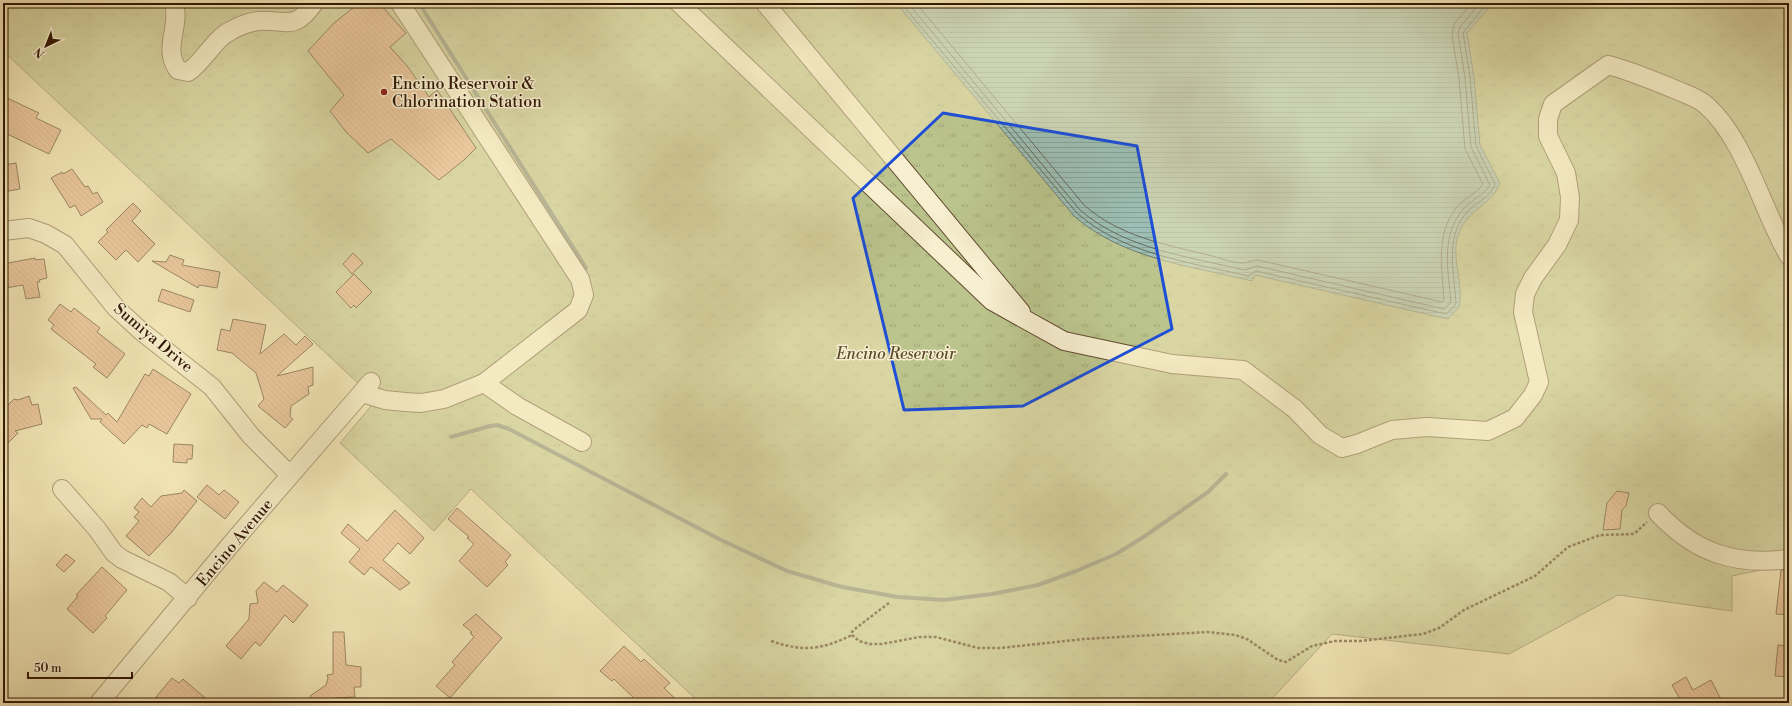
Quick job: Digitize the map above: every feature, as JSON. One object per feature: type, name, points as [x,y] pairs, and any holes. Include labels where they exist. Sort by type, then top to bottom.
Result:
[{"type":"street","points":[[174,3],[176,10],[171,47],[172,61],[178,70],[188,72],[194,68],[213,45],[231,30],[258,21],[286,23],[304,17],[314,3]]},
{"type":"street","points":[[400,3],[580,280],[584,295],[578,310],[484,383],[517,406],[582,442]]},
{"type":"street","points":[[679,3],[992,301],[1064,341],[1090,348],[1172,364],[1243,370],[1295,409],[1320,435],[1342,448],[1357,444],[1392,430],[1427,427],[1488,431],[1515,418],[1533,395],[1539,382],[1523,312],[1525,294],[1533,278],[1557,245],[1569,220],[1570,204],[1566,173],[1548,136],[1548,119],[1553,104],[1608,65],[1628,70],[1698,99],[1716,115],[1740,153],[1780,240],[1789,256]]},
{"type":"street","points":[[765,3],[1029,322]]},
{"type":"street","name":"Sumiya Drive","points":[[3,231],[29,228],[46,234],[65,245],[116,308],[141,331],[212,387],[251,436],[290,475]]},
{"type":"street","name":"Encino Avenue","points":[[99,703],[290,475],[366,387],[386,400],[421,402],[444,399],[484,383]]},
{"type":"street","points":[[62,489],[97,529],[114,553],[122,559],[169,582],[188,598]]},
{"type":"street","points":[[1658,513],[1671,527],[1686,539],[1718,554],[1734,559],[1763,562],[1789,559]]},
{"type":"path","points":[[852,636],[858,641],[869,644],[882,644],[919,637],[930,637],[978,648],[1000,648],[1084,639],[1207,632],[1235,635],[1246,639],[1278,660],[1286,662],[1312,646],[1335,641],[1360,641],[1423,634],[1439,628],[1464,610],[1536,576],[1568,547],[1600,535],[1634,534],[1658,513]]},
{"type":"path","points":[[852,636],[852,632],[856,628],[889,603]]},
{"type":"path","points":[[771,641],[791,648],[819,648],[837,643],[852,636]]},
{"type":"highlighted area","points":[[943,113],[1137,146],[1172,329],[1023,406],[904,410],[853,198]]},
{"type":"green space","name":"Encino Reservoir","points":[[3,3],[1789,3],[1789,564],[1732,576],[1732,611],[1618,595],[1509,654],[1332,634],[1268,703],[700,703],[471,489],[434,531],[340,443],[376,400],[3,51]]},
{"type":"water","points":[[896,3],[1493,3],[1467,33],[1474,77],[1480,145],[1500,183],[1491,198],[1466,221],[1457,239],[1456,256],[1460,290],[1459,307],[1448,319],[1255,275],[1252,281],[1158,259],[1136,252],[1093,231],[1074,216]]},
{"type":"building","name":"Encino Reservoir & Chlorination Station","points":[[359,3],[379,3],[406,33],[390,47],[408,67],[429,97],[437,90],[476,148],[464,160],[439,180],[391,139],[368,153],[347,133],[330,111],[344,95],[308,51],[333,24]]},
{"type":"building","points":[[3,96],[39,113],[36,118],[61,130],[49,154],[3,132]]},
{"type":"building","points":[[16,163],[20,189],[3,192],[3,165]]},
{"type":"building","points":[[72,169],[85,187],[88,186],[93,194],[97,192],[103,202],[81,216],[75,205],[70,208],[51,178]]},
{"type":"building","points":[[133,203],[141,211],[132,221],[155,244],[138,262],[126,250],[116,260],[98,242],[108,232],[106,230]]},
{"type":"building","points":[[353,253],[363,263],[352,274],[343,264]]},
{"type":"building","points":[[170,255],[184,260],[182,265],[220,272],[217,288],[199,285],[198,288],[152,261],[166,262]]},
{"type":"building","points":[[35,258],[35,260],[44,259],[47,278],[37,282],[40,297],[26,299],[23,285],[6,288],[6,286],[3,287],[3,264]]},
{"type":"building","points":[[354,274],[372,292],[356,308],[354,305],[351,308],[336,292]]},
{"type":"building","points":[[162,289],[194,300],[190,312],[158,301]]},
{"type":"building","points":[[60,304],[71,312],[74,308],[100,328],[97,332],[125,354],[107,378],[93,367],[96,364],[51,329],[54,325],[48,320]]},
{"type":"building","points":[[233,319],[266,325],[260,354],[284,334],[296,345],[305,336],[313,344],[277,376],[313,367],[313,385],[308,387],[309,394],[291,406],[290,417],[293,419],[285,428],[258,406],[264,399],[256,373],[232,353],[217,350],[221,329],[230,331]]},
{"type":"building","points":[[153,369],[191,394],[167,434],[149,424],[147,428],[142,425],[124,444],[100,422],[102,419],[91,419],[73,388],[76,387],[106,415],[108,413],[117,422],[145,374],[149,376]]},
{"type":"building","points":[[29,396],[32,405],[38,404],[42,424],[15,431],[18,433],[3,448],[3,410],[14,399],[18,400]]},
{"type":"building","points":[[174,444],[193,445],[192,459],[187,459],[187,463],[173,462]]},
{"type":"building","points":[[207,485],[219,495],[224,490],[239,502],[225,519],[197,497]]},
{"type":"building","points":[[184,490],[197,501],[171,533],[149,556],[126,536],[139,521],[134,517],[139,512],[134,508],[142,498],[151,507],[161,496],[182,493]]},
{"type":"building","points":[[1617,491],[1629,493],[1626,506],[1622,510],[1620,529],[1603,530],[1607,503]]},
{"type":"building","points":[[457,508],[511,555],[505,562],[508,565],[487,587],[459,561],[474,544],[467,538],[469,537],[448,519]]},
{"type":"building","points":[[395,510],[424,538],[410,554],[398,543],[383,560],[410,583],[400,590],[371,567],[364,575],[349,562],[360,549],[341,533],[348,524],[367,541]]},
{"type":"building","points":[[66,554],[75,561],[64,572],[56,565]]},
{"type":"building","points":[[102,567],[127,590],[105,616],[107,618],[93,633],[67,609],[78,596],[76,595]]},
{"type":"building","points":[[1781,570],[1789,570],[1789,615],[1776,614]]},
{"type":"building","points":[[264,582],[277,592],[283,585],[308,605],[293,623],[285,615],[260,646],[255,642],[241,659],[226,646],[249,619],[250,604],[258,603],[256,591]]},
{"type":"building","points":[[476,614],[502,638],[450,698],[436,686],[455,665],[452,662],[474,637],[470,633],[472,632],[463,625]]},
{"type":"building","points":[[333,632],[344,632],[346,665],[361,667],[361,687],[354,687],[355,697],[334,698],[326,703],[315,703],[310,696],[326,685],[328,678],[327,675],[333,674]]},
{"type":"building","points":[[1778,645],[1789,646],[1789,677],[1775,676]]},
{"type":"building","points":[[624,646],[641,662],[644,659],[670,683],[664,688],[680,703],[639,703],[614,679],[612,681],[600,671]]},
{"type":"building","points":[[1686,677],[1693,690],[1711,680],[1723,703],[1688,703],[1685,698],[1681,701],[1672,685]]},
{"type":"building","points":[[172,678],[179,683],[183,679],[211,703],[163,703],[156,697]]},
{"type":"waterway","points":[[419,3],[586,268]]},
{"type":"waterway","points":[[451,437],[497,425],[509,429],[719,539],[787,571],[842,587],[898,597],[944,600],[992,594],[1038,585],[1116,554],[1145,536],[1208,492],[1226,474]]},
{"type":"place","name":"Encino Reservoir & Chlorination Station","points":[[384,92]]}]
